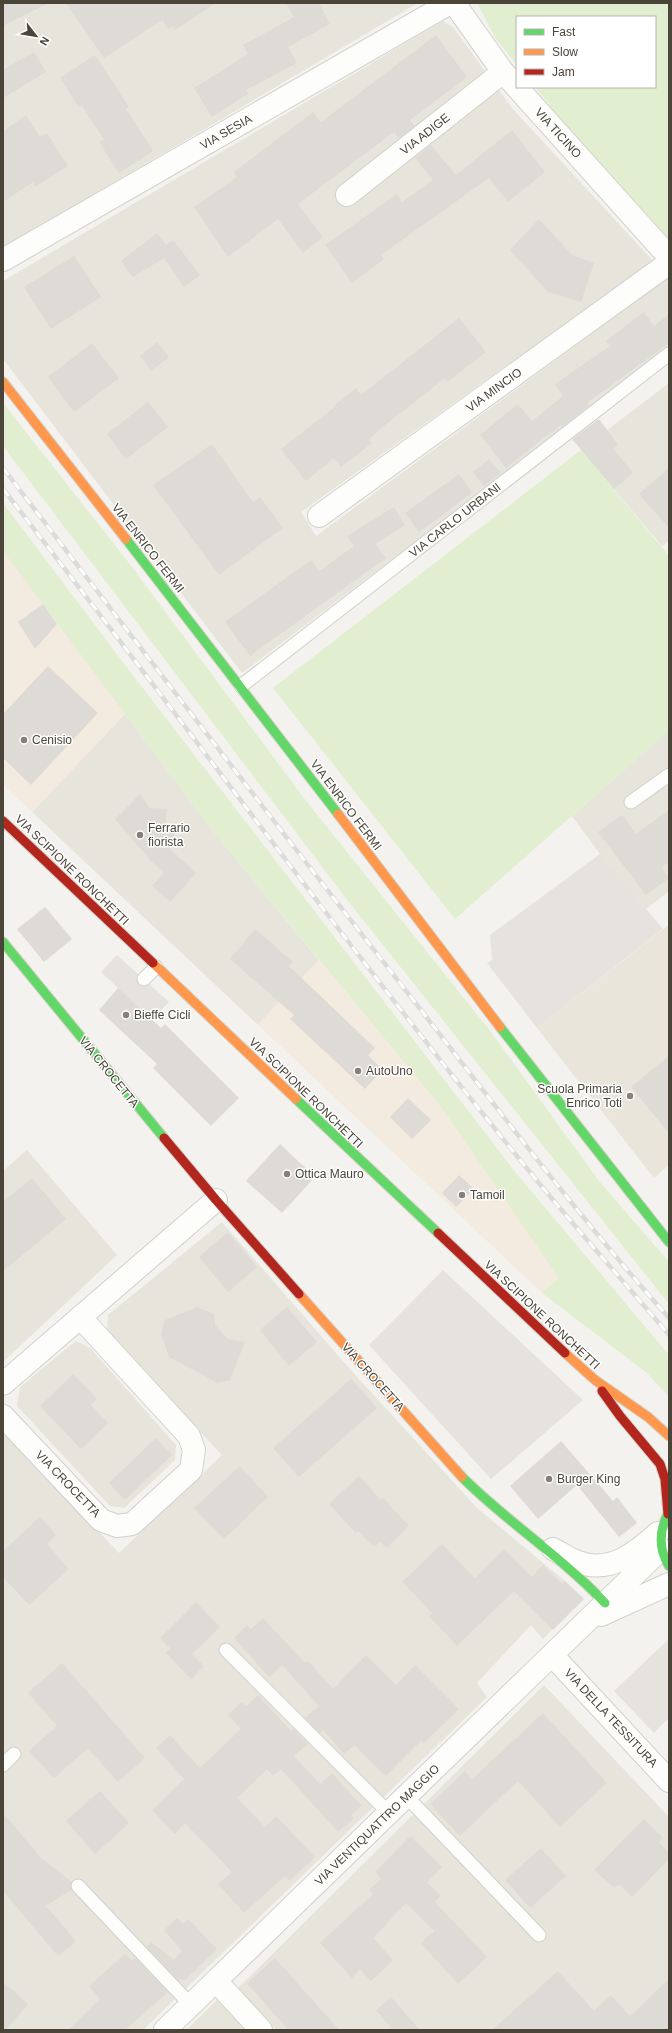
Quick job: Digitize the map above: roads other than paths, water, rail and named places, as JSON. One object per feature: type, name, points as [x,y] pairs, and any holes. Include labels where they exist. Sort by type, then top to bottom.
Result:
[{"type":"street","name":"VIA SESIA","points":[[3,260],[450,3]]},
{"type":"street","name":"VIA TICINO","points":[[454,3],[503,72],[516,86]]},
{"type":"street","name":"VIA ADIGE","points":[[347,195],[503,72]]},
{"type":"street","name":"VIA TICINO","points":[[517,88],[669,257]]},
{"type":"street","name":"VIA MINCIO","points":[[319,516],[669,263]]},
{"type":"street","name":"VIA ENRICO FERMI","points":[[3,382],[241,686],[466,983],[669,1242]]},
{"type":"street","name":"VIA SCIPIONE RONCHETTI","points":[[3,821],[397,1196],[595,1380],[648,1418],[669,1436]]},
{"type":"street","name":"VIA CROCETTA","points":[[3,942],[216,1200],[462,1477],[499,1512],[541,1543],[605,1603]]},
{"type":"street","points":[[3,1384],[216,1200]]},
{"type":"street","name":"VIA CROCETTA","points":[[3,1416],[101,1520],[118,1526],[132,1524],[191,1470],[194,1450],[189,1436],[80,1317]]},
{"type":"street","name":"VIA SCIPIONE RONCHETTI","points":[[595,1380],[620,1416],[660,1464],[665,1479],[666,1534]]},
{"type":"street","name":"VIA CROCETTA","points":[[541,1543],[578,1562],[596,1566],[613,1564],[666,1534]]},
{"type":"street","name":"VIA VENTIQUATTRO MAGGIO","points":[[165,2030],[552,1655],[589,1621],[666,1534]]},
{"type":"street","name":"VIA VENTIQUATTRO MAGGIO","points":[[589,1621],[669,1584]]},
{"type":"street","name":"VIA DELLA TESSITURA","points":[[552,1655],[669,1781]]},
{"type":"street","points":[[216,1981],[261,2030]]},
{"type":"lane","name":"VIA CARLO URBANI","points":[[241,686],[669,354]]},
{"type":"lane","points":[[631,802],[669,775]]},
{"type":"lane","points":[[144,979],[156,967]]},
{"type":"lane","points":[[226,1650],[389,1813]]},
{"type":"lane","points":[[3,1765],[14,1754]]},
{"type":"lane","points":[[406,1796],[539,1935]]},
{"type":"lane","points":[[78,1886],[191,2005]]},
{"type":"railway","points":[[3,468],[507,1122],[603,1241],[669,1318]]},
{"type":"railway","points":[[3,489],[327,914],[458,1083],[542,1187],[669,1335]]},
{"type":"place","name":"Cenisio","points":[[24,740]]},
{"type":"place","name":"Ferrario fiorista","points":[[140,835]]},
{"type":"place","name":"Bieffe Cicli","points":[[126,1015]]},
{"type":"place","name":"AutoUno","points":[[358,1071]]},
{"type":"place","name":"Scuola Primaria Enrico Toti","points":[[630,1096]]},
{"type":"place","name":"Ottica Mauro","points":[[287,1174]]},
{"type":"place","name":"Tamoil","points":[[462,1195]]},
{"type":"place","name":"Burger King","points":[[549,1479]]}]
